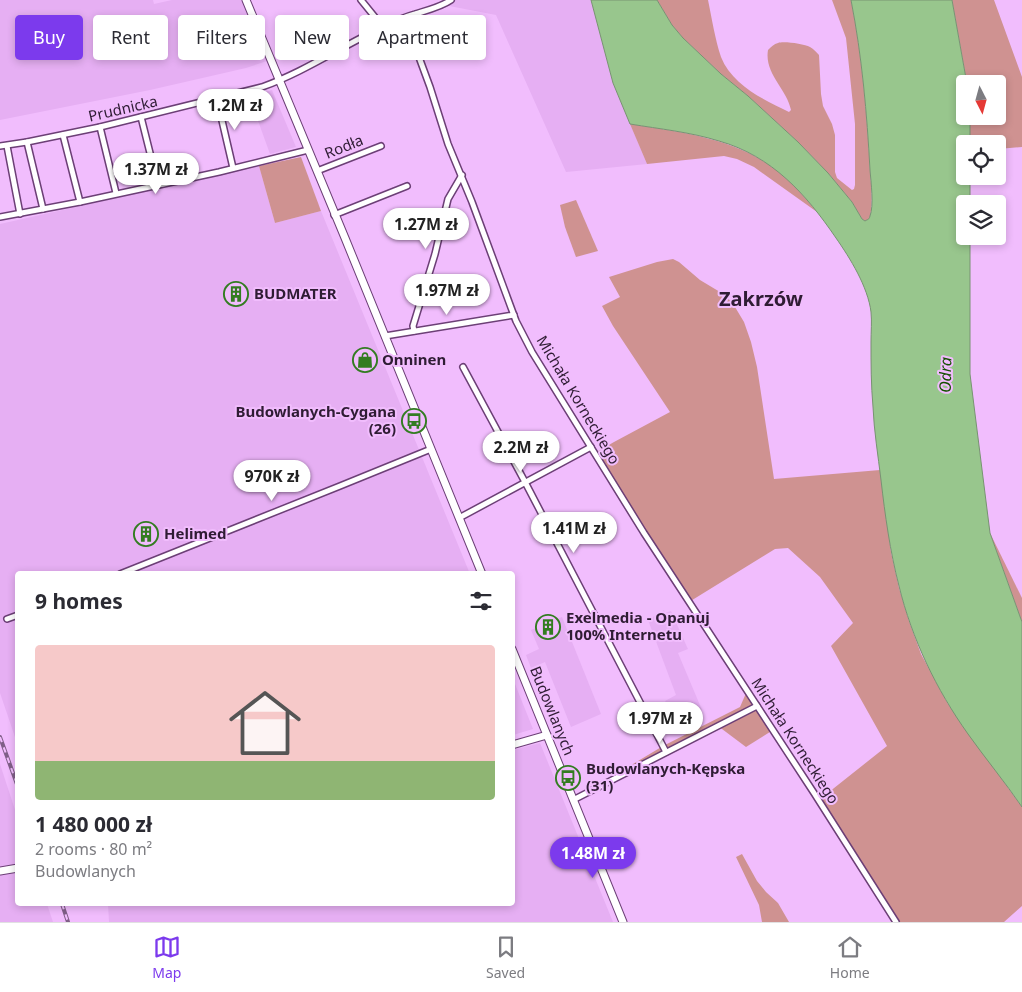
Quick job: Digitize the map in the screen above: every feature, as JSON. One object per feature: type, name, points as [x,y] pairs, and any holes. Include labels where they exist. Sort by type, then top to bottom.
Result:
[{"type":"main road","points":[[246,0],[481,571]]},
{"type":"main road","name":"Budowlanych","points":[[515,656],[623,922]]},
{"type":"main road","points":[[515,743],[548,735]]},
{"type":"main road","points":[[0,871],[15,868]]},
{"type":"street","points":[[361,0],[373,15]]},
{"type":"street","name":"Prudnicka","points":[[410,15],[444,5],[451,0]]},
{"type":"street","name":"Prudnicka","points":[[0,146],[100,127],[262,88],[359,39]]},
{"type":"street","name":"Michała Korneckiego","points":[[420,60],[448,144],[462,175],[516,321],[532,352],[644,533],[896,922]]},
{"type":"street","points":[[216,99],[234,168]]},
{"type":"street","points":[[141,117],[158,185]]},
{"type":"street","points":[[100,127],[116,193]]},
{"type":"street","points":[[63,135],[80,202]]},
{"type":"street","points":[[28,142],[43,209]]},
{"type":"street","points":[[7,146],[20,214]]},
{"type":"street","name":"Rodła","points":[[317,172],[381,146]]},
{"type":"street","points":[[0,217],[80,202],[308,150]]},
{"type":"street","points":[[414,331],[413,326],[435,254],[448,199],[462,175]]},
{"type":"street","points":[[334,215],[408,186]]},
{"type":"street","points":[[385,336],[514,315]]},
{"type":"street","points":[[463,367],[666,752]]},
{"type":"street","points":[[460,518],[591,446]]},
{"type":"street","points":[[128,571],[431,448]]},
{"type":"street","points":[[7,619],[15,616]]},
{"type":"street","points":[[573,800],[757,706]]},
{"type":"shaded area","points":[[0,0],[153,0],[154,4],[172,0],[246,0],[252,15],[178,15],[178,60],[265,60],[265,48],[270,60],[246,68],[150,90],[0,120]]},
{"type":"shaded area","points":[[451,0],[591,0],[613,83],[647,164],[566,172],[496,15],[444,5]]},
{"type":"shaded area","points":[[657,0],[708,0],[715,36],[726,67],[741,84],[789,112],[791,110],[789,102],[769,67],[768,50],[777,43],[785,42],[810,47],[815,51],[819,55],[823,106],[835,135],[835,172],[837,178],[852,190],[855,185],[855,124],[846,38],[832,0],[851,0],[861,64],[867,128],[872,200],[868,220],[862,219],[852,202],[828,173],[798,142],[683,38],[672,25]]},
{"type":"shaded area","points":[[952,0],[994,0],[1022,77],[1022,147],[1006,148],[1006,135],[970,135],[970,125],[1006,125],[1006,75],[965,75]]},
{"type":"shaded area","points":[[272,90],[296,147],[270,154],[249,96]]},
{"type":"shaded area","points":[[630,124],[714,140],[753,155],[771,166],[788,180],[817,212],[754,167],[737,159],[724,156],[647,164]]},
{"type":"shaded area","points":[[301,157],[321,211],[275,223],[259,166]]},
{"type":"shaded area","points":[[259,166],[275,223],[321,211],[469,571],[15,571],[15,737],[0,693],[0,224]]},
{"type":"shaded area","points":[[576,200],[598,251],[576,257],[565,227],[560,205]]},
{"type":"shaded area","points":[[673,259],[732,302],[744,322],[757,367],[774,479],[880,470],[891,552],[899,588],[921,654],[948,704],[1022,807],[1022,906],[1004,922],[896,922],[819,800],[887,746],[831,646],[853,623],[820,577],[788,548],[775,549],[689,602],[595,453],[670,412],[613,326],[602,306],[620,297],[609,277]]},
{"type":"shaded area","points":[[990,533],[1022,598],[1022,622]]},
{"type":"shaded area","points":[[664,610],[665,613],[671,611],[688,649],[678,653],[702,710],[695,713],[699,721],[696,723],[698,728],[684,735],[665,701],[676,695],[648,620]]},
{"type":"shaded area","points":[[562,617],[601,714],[571,727],[545,662],[531,668],[526,655],[539,649],[531,630]]},
{"type":"shaded area","points":[[515,684],[533,729],[515,734]]},
{"type":"shaded area","points":[[747,691],[773,730],[746,747],[718,726],[573,800],[663,746],[740,707]]},
{"type":"shaded area","points":[[540,743],[613,922],[109,922],[108,906],[515,906],[515,749]]},
{"type":"shaded area","points":[[0,764],[15,810],[15,906],[48,906],[53,922],[0,922]]},
{"type":"shaded area","points":[[742,854],[757,881],[778,903],[789,922],[762,922],[759,905],[736,857]]},
{"type":"water","name":"Odra","points":[[591,0],[657,0],[672,25],[683,38],[798,142],[828,173],[865,221],[869,218],[871,212],[872,200],[864,85],[851,0],[952,0],[965,75],[956,75],[956,125],[970,125],[970,135],[956,135],[956,185],[970,185],[970,195],[956,195],[956,245],[970,245],[970,374],[990,533],[1022,622],[1022,807],[956,717],[926,663],[904,606],[888,533],[875,434],[871,382],[871,312],[858,273],[813,206],[771,167],[755,156],[719,141],[686,133],[630,124],[613,83]]},
{"type":"railway","points":[[0,737],[15,779]]},
{"type":"railway","points":[[63,906],[68,922]]},
{"type":"place","name":"BUDMATER","points":[[236,294]]},
{"type":"place","name":"Onninen","points":[[365,360]]},
{"type":"place","name":"Budowlanych-Cygana (26)","points":[[414,421]]},
{"type":"place","name":"Helimed","points":[[146,534]]},
{"type":"place","name":"Exelmedia - Opanuj 100% Internetu","points":[[548,627]]},
{"type":"place","name":"Budowlanych-Kępska (31)","points":[[568,778]]},
{"type":"district","name":"Zakrzów","points":[[761,299]]}]
